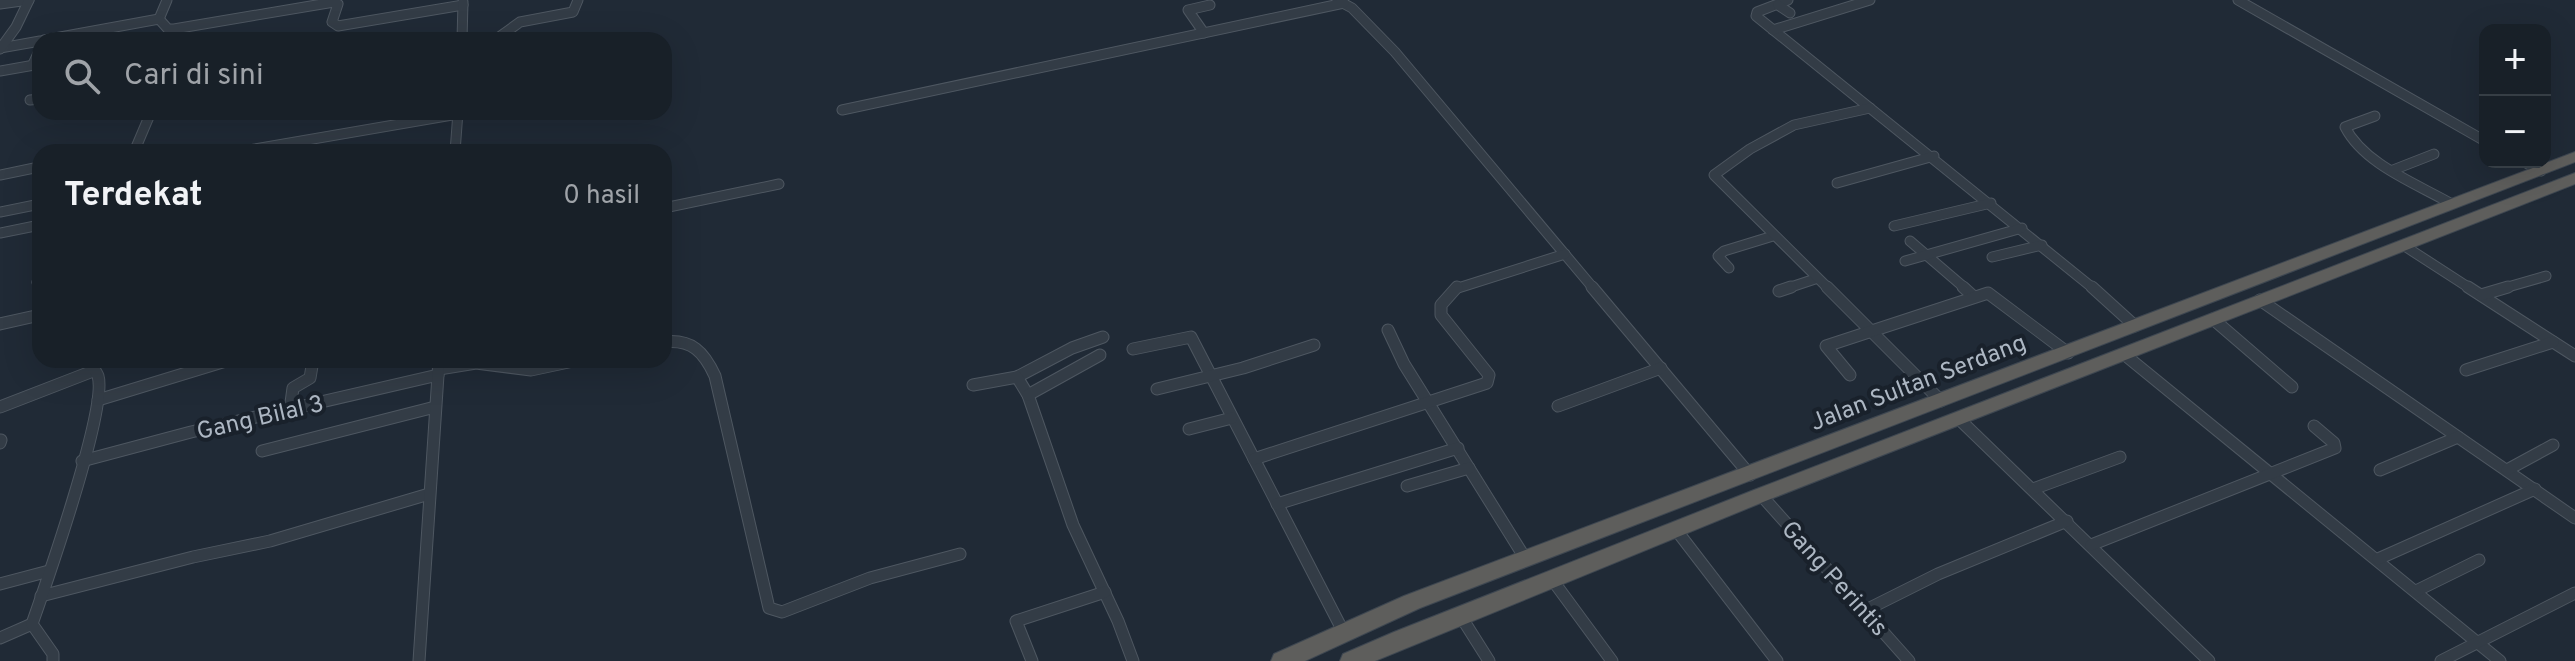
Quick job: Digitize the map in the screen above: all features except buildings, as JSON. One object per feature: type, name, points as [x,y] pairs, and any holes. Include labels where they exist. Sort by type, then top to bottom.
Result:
[{"type":"highway","name":"Jalan Sultan Serdang","points":[[2551,162],[2575,157]]},
{"type":"highway","name":"Jalan Sultan Serdang","points":[[1282,661],[1412,602],[2068,353],[2450,203],[2529,168]]},
{"type":"highway","name":"Jalan Sultan Serdang","points":[[1351,661],[1458,613],[1677,531],[1761,495],[2575,178]]},
{"type":"highway","points":[[2297,263],[2320,278]]},
{"type":"street","points":[[0,4],[29,0]]},
{"type":"street","points":[[0,48],[16,27],[29,0]]},
{"type":"street","points":[[159,19],[167,0]]},
{"type":"street","points":[[506,32],[520,22],[573,12],[578,0]]},
{"type":"street","points":[[1773,30],[1870,0]]},
{"type":"street","points":[[2238,0],[2479,138]]},
{"type":"street","points":[[159,19],[168,29],[174,29],[334,2],[338,4],[332,22],[338,26],[463,2],[462,32]]},
{"type":"street","points":[[842,110],[1341,2],[1395,52],[1750,475]]},
{"type":"street","points":[[1790,13],[1780,2],[1755,13],[2022,228],[2135,326]]},
{"type":"street","points":[[1204,33],[1188,10],[1210,5]]},
{"type":"street","points":[[87,32],[159,19]]},
{"type":"street","points":[[0,48],[32,42]]},
{"type":"street","points":[[0,71],[32,65]]},
{"type":"street","points":[[1870,108],[1794,125],[1716,170],[1714,175],[1815,279],[1941,401]]},
{"type":"street","points":[[2375,116],[2345,129],[2363,150],[2450,203]]},
{"type":"street","points":[[137,144],[148,120]]},
{"type":"street","points":[[282,144],[418,120]]},
{"type":"street","points":[[456,144],[457,120]]},
{"type":"street","points":[[2393,170],[2434,154]]},
{"type":"street","points":[[1837,183],[1934,156]]},
{"type":"street","points":[[0,175],[32,168]]},
{"type":"street","points":[[672,206],[779,184]]},
{"type":"street","points":[[1894,226],[1991,203]]},
{"type":"street","points":[[0,212],[32,206]]},
{"type":"street","points":[[0,233],[32,227]]},
{"type":"street","points":[[1905,261],[2022,228]]},
{"type":"street","points":[[1729,268],[1718,256],[1724,251],[1773,236]]},
{"type":"street","points":[[1910,241],[1974,297]]},
{"type":"street","points":[[1992,257],[2042,245]]},
{"type":"street","points":[[2403,245],[2575,356]]},
{"type":"street","points":[[1254,459],[1489,381],[1483,367],[1439,311],[1450,292],[1478,280],[1565,254]]},
{"type":"street","points":[[2481,295],[2546,276]]},
{"type":"street","points":[[1779,291],[1815,279]]},
{"type":"street","points":[[1850,375],[1825,347],[1992,293],[2068,353]]},
{"type":"street","points":[[2260,300],[2575,518]]},
{"type":"street","points":[[0,324],[32,317]]},
{"type":"street","points":[[2213,319],[2292,387]]},
{"type":"street","points":[[1388,330],[1404,364],[1525,558]]},
{"type":"street","points":[[973,385],[1017,377],[1072,348],[1103,337]]},
{"type":"street","points":[[1133,349],[1191,337],[1344,633]]},
{"type":"street","points":[[672,340],[678,339],[697,346],[715,376],[769,608],[782,612],[870,578],[960,554]]},
{"type":"street","points":[[2466,370],[2553,342]]},
{"type":"street","points":[[1157,389],[1314,345]]},
{"type":"street","points":[[1072,348],[1085,363]]},
{"type":"street","points":[[1028,395],[1100,355]]},
{"type":"street","points":[[2125,355],[2500,661]]},
{"type":"street","points":[[98,400],[203,368]]},
{"type":"street","points":[[290,410],[295,385],[310,378],[312,368]]},
{"type":"street","points":[[419,661],[439,368]]},
{"type":"street","name":"Gang Bilal 3","points":[[82,461],[290,410],[439,368]]},
{"type":"street","name":"Gang Bilal 3","points":[[515,368],[540,368]]},
{"type":"street","points":[[1558,406],[1661,368]]},
{"type":"street","points":[[0,407],[93,370],[98,400],[32,624],[0,638]]},
{"type":"street","points":[[1017,377],[1028,395],[1073,525],[1133,661]]},
{"type":"street","points":[[262,451],[435,407]]},
{"type":"street","points":[[1189,429],[1232,418]]},
{"type":"street","points":[[1959,419],[2209,661]]},
{"type":"street","points":[[2091,545],[2335,448],[2334,443],[2314,426]]},
{"type":"street","points":[[2380,470],[2458,437]]},
{"type":"street","points":[[2507,470],[2553,445]]},
{"type":"street","points":[[1277,504],[1458,448]]},
{"type":"street","points":[[2033,489],[2120,457]]},
{"type":"street","points":[[1407,486],[1469,468]]},
{"type":"street","points":[[2378,559],[2535,489]]},
{"type":"street","points":[[41,596],[193,557],[270,541],[429,494]]},
{"type":"street","name":"Gang Perintis","points":[[1761,495],[1909,661]]},
{"type":"street","points":[[1866,610],[1938,574],[2067,521]]},
{"type":"street","points":[[1677,531],[1777,661]]},
{"type":"street","points":[[2416,591],[2479,560]]},
{"type":"street","points":[[0,584],[49,571]]},
{"type":"street","points":[[1551,578],[1612,661]]},
{"type":"street","points":[[1032,661],[1016,621],[1105,592]]},
{"type":"street","points":[[2441,661],[2575,593]]},
{"type":"street","points":[[1458,613],[1489,661]]},
{"type":"street","points":[[32,624],[53,654],[53,661]]}]
